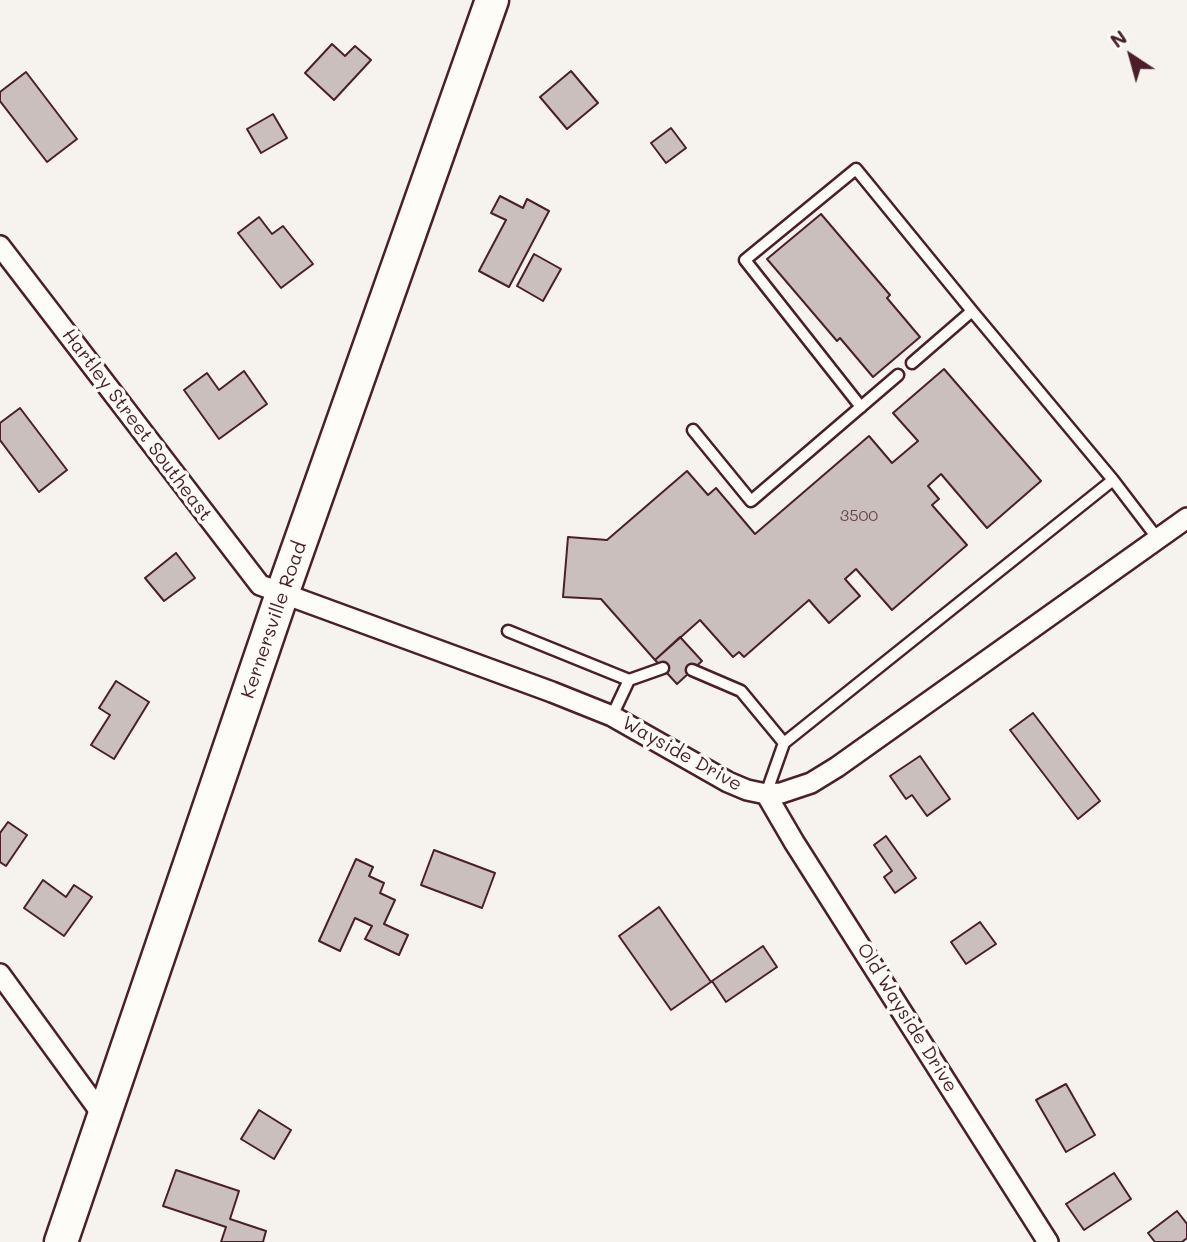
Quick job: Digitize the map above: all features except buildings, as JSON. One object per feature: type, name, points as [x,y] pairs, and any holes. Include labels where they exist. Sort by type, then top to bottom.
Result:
[{"type":"main road","name":"Kernersville Road","points":[[61,1242],[282,594],[492,0]]},
{"type":"street","name":"Hartley Street Southeast","points":[[0,246],[260,585],[282,594]]},
{"type":"street","name":"Wayside Drive","points":[[282,594],[612,716],[728,782],[747,790],[766,794],[781,793],[811,783],[837,767],[1187,518]]},
{"type":"street","name":"Old Wayside Drive","points":[[766,794],[1048,1242]]},
{"type":"street","points":[[0,974],[104,1117]]},
{"type":"lane","points":[[861,407],[745,260],[856,169],[1113,480],[1158,539]]},
{"type":"lane","points":[[912,363],[972,311]]},
{"type":"lane","points":[[693,430],[751,501],[898,375]]},
{"type":"lane","points":[[766,794],[784,743],[1113,480]]},
{"type":"lane","points":[[508,631],[629,680],[663,668]]},
{"type":"lane","points":[[692,670],[741,691],[784,743]]},
{"type":"lane","points":[[612,716],[629,680]]}]
